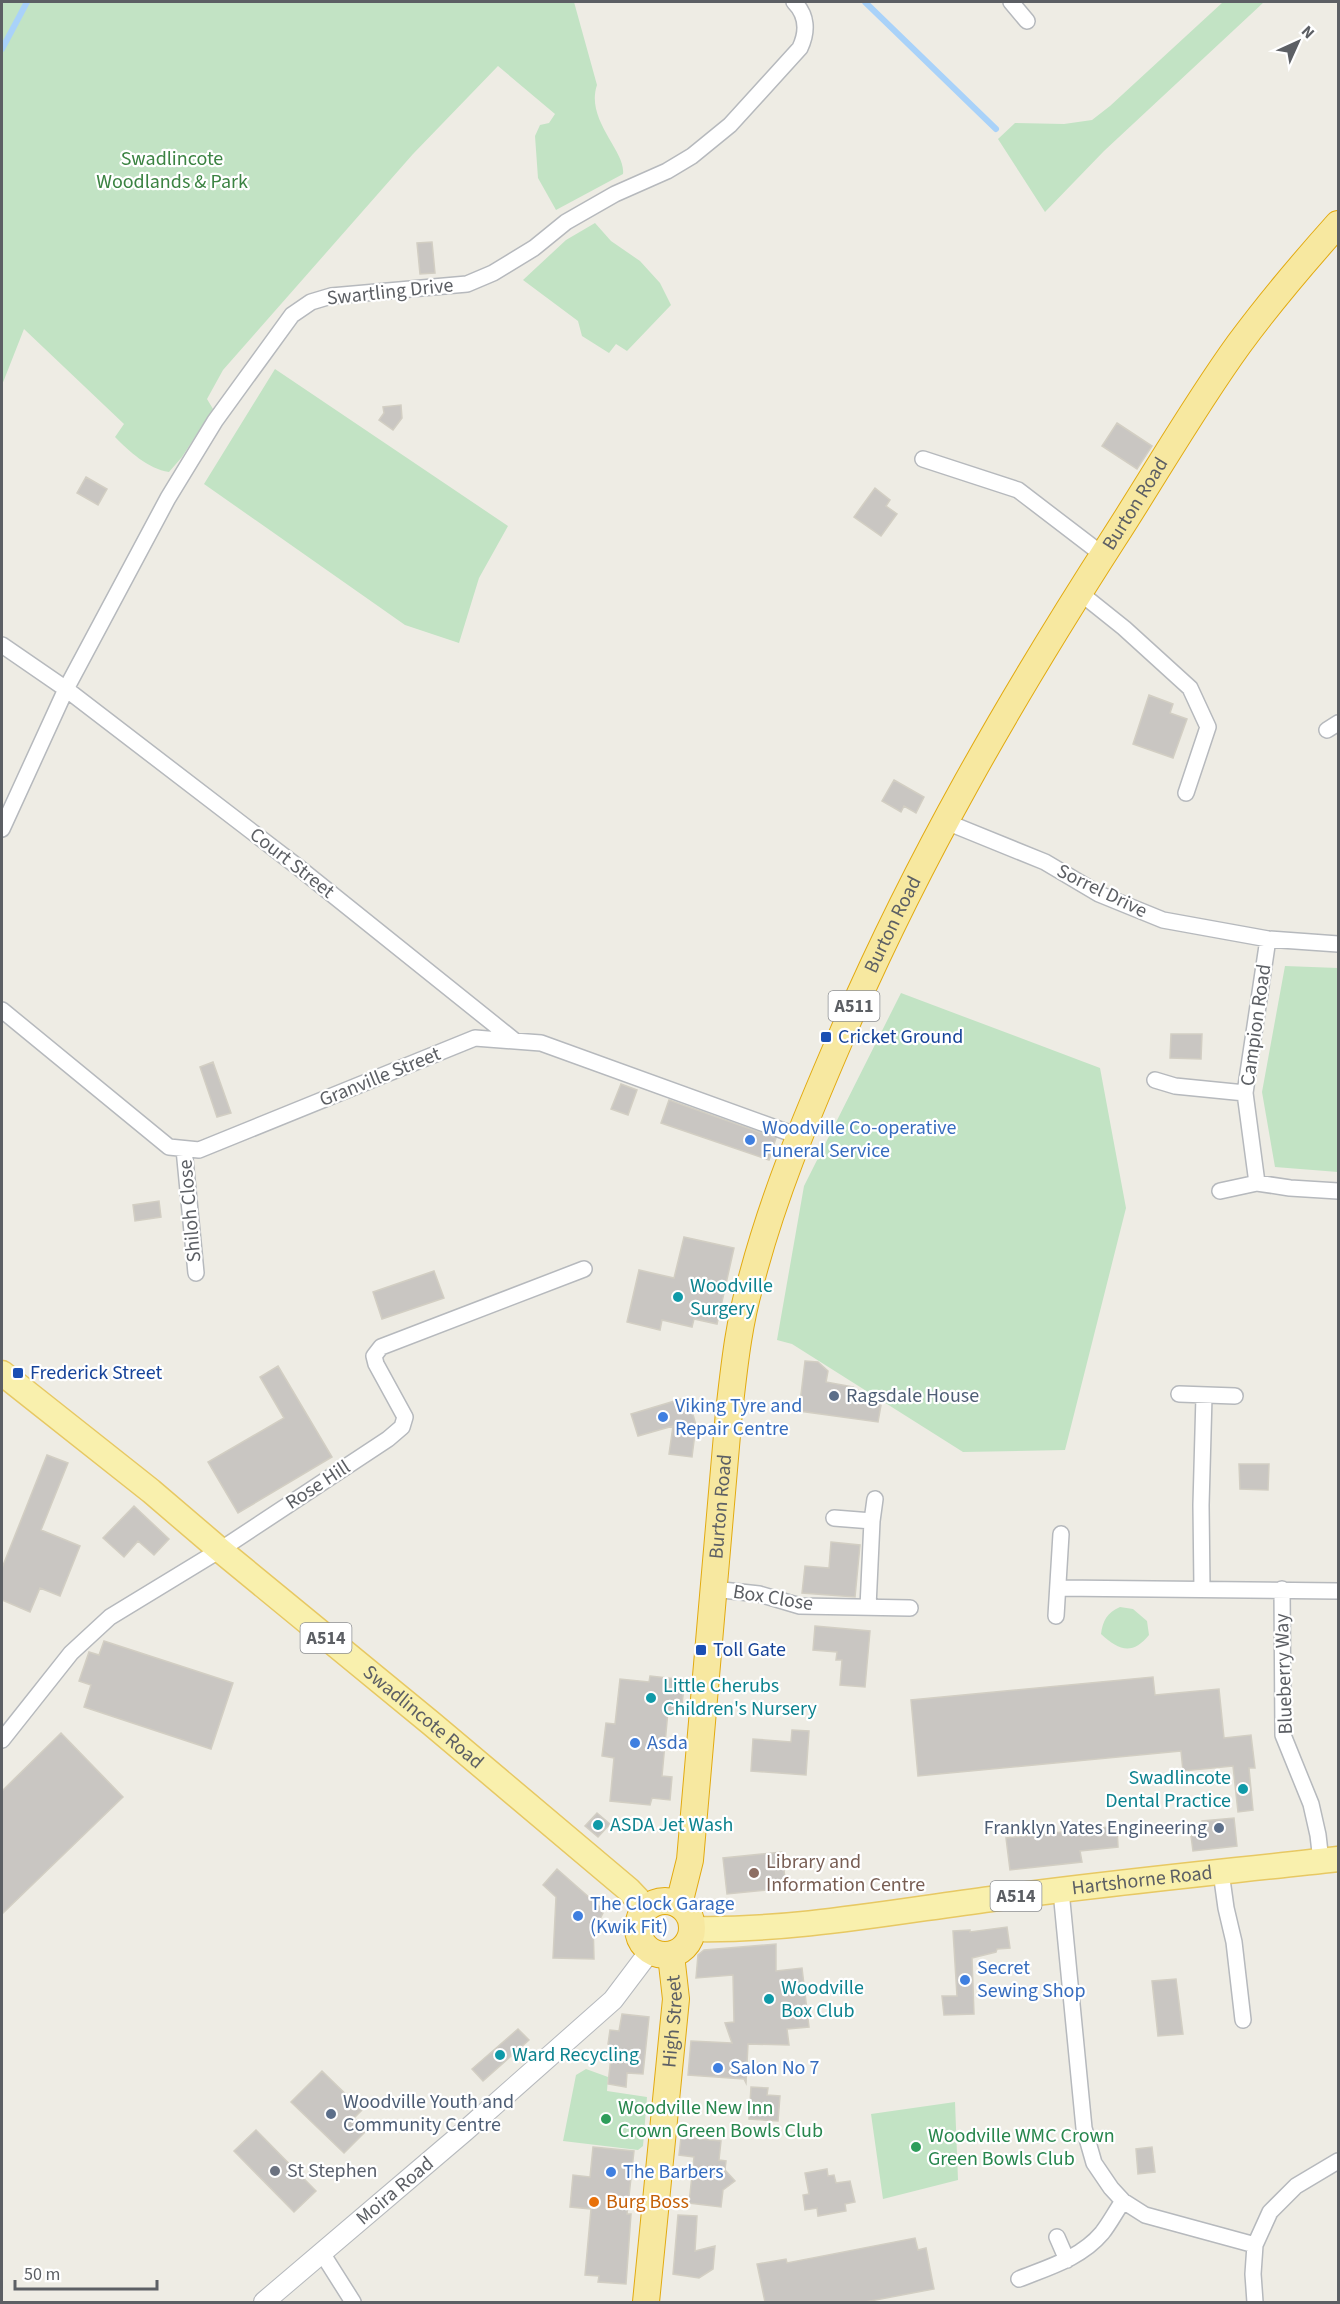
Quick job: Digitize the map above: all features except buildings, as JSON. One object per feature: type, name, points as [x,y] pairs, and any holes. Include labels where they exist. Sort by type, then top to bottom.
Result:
[{"type":"highway","name":"Burton Road","points":[[679,1904],[690,1860],[737,1346],[752,1277],[798,1136],[873,962],[944,821],[1011,701],[1238,345],[1270,302],[1338,224]]},
{"type":"highway","points":[[662,1901],[679,1904],[687,1912],[693,1929],[690,1941],[684,1948],[661,1953],[642,1943],[638,1934],[640,1917],[646,1908],[662,1901]]},
{"type":"highway","name":"High Street","points":[[646,2302],[676,1999],[661,1953]]},
{"type":"main road","name":"Swadlincote Road","points":[[2,1373],[152,1491],[629,1890],[646,1908]]},
{"type":"main road","name":"Hartshorne Road","points":[[693,1929],[728,1929],[864,1917],[1061,1891],[1330,1860]]},
{"type":"street","name":"Swartling Drive","points":[[66,689],[168,498],[215,421],[292,315],[312,302],[331,297],[467,284],[517,260],[566,222],[615,194],[650,180],[692,156],[730,124],[800,48],[806,32],[806,24],[794,2]]},
{"type":"street","points":[[1011,2],[1027,21]]},
{"type":"street","points":[[923,459],[1018,490],[1103,555]]},
{"type":"street","points":[[1079,592],[1124,627],[1190,688],[1208,728],[1186,793]]},
{"type":"street","name":"Court Street","points":[[2,645],[66,689],[288,860],[515,1041]]},
{"type":"street","points":[[2,829],[66,689]]},
{"type":"street","name":"Sorrel Drive","points":[[944,821],[1045,862],[1099,894],[1163,920],[1268,939],[1338,944]]},
{"type":"street","name":"Campion Road","points":[[1257,1183],[1245,1094],[1268,939]]},
{"type":"street","points":[[2,1010],[169,1147],[184,1149]]},
{"type":"street","name":"Granville Street","points":[[184,1149],[199,1150],[475,1038],[542,1043],[798,1136]]},
{"type":"street","points":[[1155,1080],[1175,1086],[1245,1094]]},
{"type":"street","name":"Shiloh Close","points":[[184,1149],[196,1273]]},
{"type":"street","points":[[1220,1191],[1257,1183],[1338,1191]]},
{"type":"street","name":"Rose Hill","points":[[2,1740],[71,1653],[110,1617],[220,1550],[388,1439],[402,1427],[405,1417],[376,1364],[374,1356],[381,1347],[584,1269]]},
{"type":"street","points":[[1179,1394],[1235,1396]]},
{"type":"street","points":[[1202,1588],[1201,1505],[1204,1396]]},
{"type":"street","points":[[868,1607],[875,1499]]},
{"type":"street","points":[[834,1518],[872,1521]]},
{"type":"street","points":[[1056,1616],[1061,1534]]},
{"type":"street","name":"Blueberry Way","points":[[1058,1588],[1338,1591]]},
{"type":"street","name":"Box Close","points":[[713,1589],[759,1594],[800,1606],[910,1608]]},
{"type":"street","name":"Blueberry Way","points":[[1282,1589],[1283,1735],[1311,1804],[1318,1835],[1330,1860]]},
{"type":"street","points":[[1221,1872],[1234,1942],[1243,2020]]},
{"type":"street","points":[[1061,1891],[1084,2128],[1094,2163],[1123,2201],[1145,2216],[1255,2245]]},
{"type":"street","name":"Moira Road","points":[[264,2302],[465,2131],[613,2000],[661,1953]]},
{"type":"street","points":[[1256,2302],[1253,2274],[1255,2245],[1270,2212],[1296,2186],[1338,2161]]},
{"type":"street","points":[[1019,2279],[1067,2260],[1086,2249],[1103,2232],[1123,2201]]},
{"type":"street","points":[[1057,2237],[1067,2260]]},
{"type":"street","points":[[322,2253],[353,2302]]},
{"type":"green space","name":"Swadlincote Woodlands & Park","points":[[2,2],[574,2],[597,85],[596,110],[619,155],[623,174],[556,210],[538,178],[535,136],[540,125],[549,123],[555,114],[498,66],[413,154],[223,370],[207,399],[213,409],[182,457],[169,472],[161,470],[139,459],[115,437],[124,424],[24,329],[2,385]]},
{"type":"green space","points":[[1223,2],[1264,2],[1104,151],[1045,212],[998,139],[1015,123],[1064,124],[1092,120]]},
{"type":"green space","points":[[595,223],[611,241],[640,261],[660,283],[671,305],[627,351],[616,344],[609,353],[582,336],[578,321],[523,280],[566,240]]},
{"type":"green space","points":[[275,369],[508,526],[479,578],[459,643],[405,625],[204,484]]},
{"type":"green space","points":[[1285,966],[1338,968],[1338,1172],[1275,1167],[1262,1092]]},
{"type":"green space","points":[[901,993],[1100,1068],[1126,1208],[1065,1450],[963,1452],[792,1344],[777,1340],[804,1186]]},
{"type":"green space","points":[[1120,1607],[1133,1609],[1147,1621],[1149,1635],[1132,1648],[1120,1647],[1101,1634],[1106,1618]]},
{"type":"green space","name":"Woodville New Inn Crown Green Bowls Club","points":[[586,2069],[608,2077],[607,2091],[647,2097],[643,2146],[638,2150],[563,2141],[576,2075]]},
{"type":"green space","name":"Woodville WMC Crown Green Bowls Club","points":[[955,2102],[958,2180],[883,2199],[871,2114]]},
{"type":"waterway","points":[[2,49],[27,2]]},
{"type":"waterway","points":[[865,2],[996,129]]},
{"type":"place","name":"Cricket Ground","points":[[826,1037]]},
{"type":"place","name":"Woodville Co-operative Funeral Service","points":[[750,1140]]},
{"type":"place","name":"Woodville Surgery","points":[[678,1297]]},
{"type":"place","name":"Frederick Street","points":[[18,1373]]},
{"type":"place","name":"Ragsdale House","points":[[834,1396]]},
{"type":"place","name":"Viking Tyre and Repair Centre","points":[[663,1417]]},
{"type":"place","name":"Toll Gate","points":[[701,1650]]},
{"type":"place","name":"Little Cherubs Children's Nursery","points":[[651,1698]]},
{"type":"place","name":"Asda","points":[[635,1743]]},
{"type":"place","name":"Swadlincote Dental Practice","points":[[1243,1789]]},
{"type":"place","name":"ASDA Jet Wash","points":[[598,1825]]},
{"type":"place","name":"Franklyn Yates Engineering","points":[[1219,1828]]},
{"type":"place","name":"Library and Information Centre","points":[[754,1873]]},
{"type":"place","name":"The Clock Garage (Kwik Fit)","points":[[578,1916]]},
{"type":"place","name":"Secret Sewing Shop","points":[[965,1980]]},
{"type":"place","name":"Woodville Box Club","points":[[769,1999]]},
{"type":"place","name":"Ward Recycling","points":[[500,2055]]},
{"type":"place","name":"Salon No 7","points":[[718,2068]]},
{"type":"place","name":"Woodville Youth and Community Centre","points":[[331,2114]]},
{"type":"place","name":"Woodville New Inn Crown Green Bowls Club","points":[[606,2119]]},
{"type":"place","name":"Woodville WMC Crown Green Bowls Club","points":[[916,2147]]},
{"type":"place","name":"St Stephen","points":[[275,2171]]},
{"type":"place","name":"The Barbers","points":[[611,2172]]},
{"type":"place","name":"Burg Boss","points":[[594,2202]]}]
